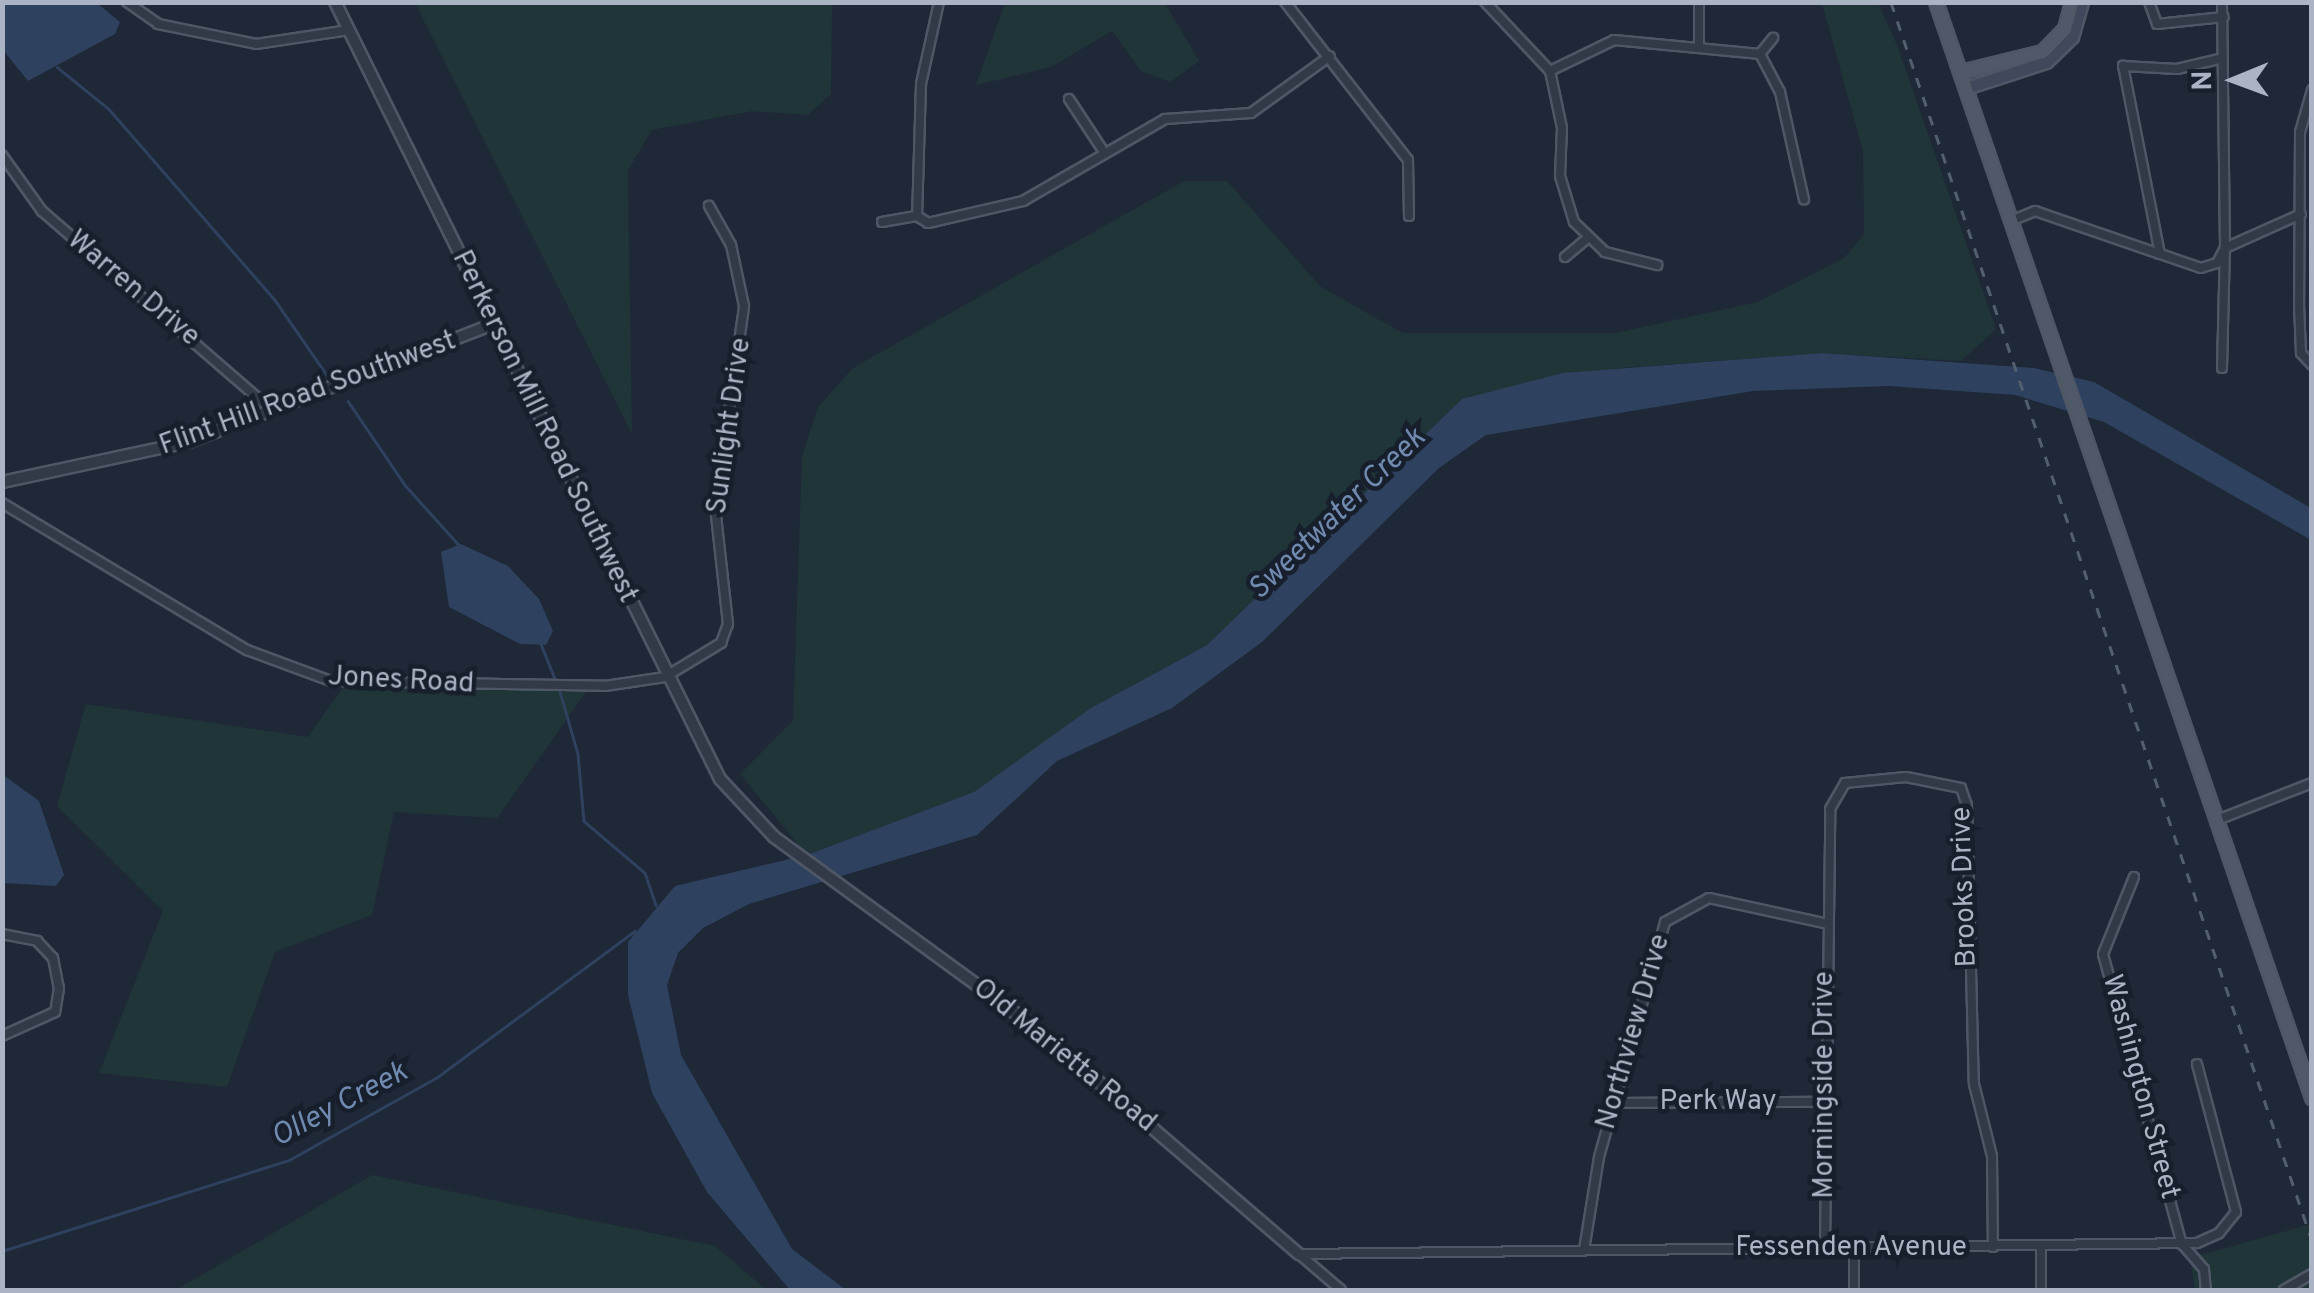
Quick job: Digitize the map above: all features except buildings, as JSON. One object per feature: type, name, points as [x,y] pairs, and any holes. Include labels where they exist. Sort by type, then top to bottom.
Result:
[{"type":"main road","points":[[1936,2],[2095,456],[2312,1098]]},
{"type":"main road","points":[[1961,72],[2036,56],[2065,28],[2072,2]]},
{"type":"main road","points":[[1966,88],[2046,62],[2072,37],[2082,2]]},
{"type":"street","points":[[128,2],[158,24],[242,42],[285,44],[349,30]]},
{"type":"street","name":"Perkerson Mill Road Southwest","points":[[336,2],[665,678],[720,779],[774,837]]},
{"type":"street","points":[[916,216],[921,84],[938,2]]},
{"type":"street","points":[[1285,2],[1408,160],[1409,216]]},
{"type":"street","points":[[1485,2],[1550,71],[1562,128],[1564,199],[1588,238],[1619,258],[1657,265]]},
{"type":"street","points":[[1699,2],[1700,44]]},
{"type":"street","points":[[2150,2],[2157,24],[2224,16]]},
{"type":"street","points":[[2222,2],[2222,368]]},
{"type":"street","points":[[1760,54],[1773,38]]},
{"type":"street","points":[[1550,71],[1614,40],[1700,44],[1760,54]]},
{"type":"street","points":[[1760,54],[1780,92],[1804,199]]},
{"type":"street","points":[[882,222],[916,216],[928,224],[993,212],[1102,148],[1165,119],[1250,113],[1330,56]]},
{"type":"street","points":[[2160,254],[2123,66],[2177,69],[2222,58]]},
{"type":"street","points":[[2312,90],[2300,132],[2299,334],[2312,365]]},
{"type":"street","points":[[1070,98],[1102,148]]},
{"type":"street","name":"Warren Drive","points":[[2,155],[42,212],[274,412]]},
{"type":"street","name":"Sunlight Drive","points":[[665,678],[721,643],[728,624],[715,506],[745,316],[734,257],[709,206]]},
{"type":"street","points":[[2013,220],[2036,211],[2201,268],[2217,263],[2225,248],[2301,214]]},
{"type":"street","points":[[1565,257],[1588,238]]},
{"type":"street","name":"Flint Hill Road Southwest","points":[[2,482],[152,452],[274,412],[493,324]]},
{"type":"street","name":"Jones Road","points":[[2,504],[247,650],[332,681],[605,686],[665,678]]},
{"type":"street","name":"Brooks Drive","points":[[1824,924],[1828,820],[1838,787],[1906,777],[1961,788],[1974,1084],[1992,1156],[1992,1247]]},
{"type":"street","points":[[2217,820],[2312,784]]},
{"type":"street","name":"Old Marietta Road","points":[[774,837],[1036,1028],[1340,1290]]},
{"type":"street","name":"Washington Street","points":[[2134,877],[2103,954],[2182,1244],[2204,1269],[2206,1290]]},
{"type":"street","name":"Northview Drive","points":[[1584,1250],[1613,1103],[1665,922],[1709,898],[1824,924]]},
{"type":"street","name":"Morningside Drive","points":[[1824,924],[1825,1247]]},
{"type":"street","points":[[2,934],[37,942],[53,958],[59,988],[55,1012],[2,1036]]},
{"type":"street","name":"Fessenden Avenue","points":[[1300,1254],[2182,1244],[2219,1233],[2236,1212],[2197,1064]]},
{"type":"street","name":"Perk Way","points":[[1613,1103],[1824,1102]]},
{"type":"street","points":[[2041,1247],[2041,1290]]},
{"type":"street","points":[[1854,1248],[1854,1290]]},
{"type":"street","points":[[2284,1290],[2312,1274]]},
{"type":"green space","points":[[415,3],[832,3],[831,94],[808,115],[752,111],[652,130],[628,170],[632,434]]},
{"type":"green space","points":[[1005,3],[1165,3],[1199,61],[1170,82],[1141,71],[1112,31],[1051,67],[976,85]]},
{"type":"green space","points":[[1822,3],[1878,3],[1897,45],[1996,329],[1961,361],[1823,353],[1618,368],[1462,399],[1207,645],[1115,695],[974,792],[807,855],[740,774],[793,721],[802,456],[818,407],[853,368],[1184,181],[1227,181],[1321,287],[1403,333],[1615,333],[1758,302],[1844,258],[1864,235],[1863,151]]},
{"type":"green space","points":[[591,685],[497,818],[394,812],[372,915],[275,952],[227,1087],[99,1073],[163,911],[57,806],[86,704],[308,737],[344,686]]},
{"type":"green space","points":[[372,1175],[715,1246],[767,1290],[176,1290]]},
{"type":"green space","points":[[2311,1224],[2311,1290],[2195,1290],[2190,1258]]},
{"type":"water","points":[[3,2],[97,3],[120,22],[115,34],[28,81],[3,50]]},
{"type":"water","points":[[1823,353],[2034,368],[2094,382],[2311,508],[2311,540],[2104,422],[2015,395],[1889,386],[1753,391],[1486,435],[1439,468],[1262,642],[1172,708],[1057,761],[977,835],[749,904],[703,928],[678,953],[667,985],[681,1055],[792,1249],[846,1290],[790,1290],[707,1192],[652,1093],[628,995],[628,942],[675,886],[807,855],[974,792],[1091,708],[1207,645],[1462,399],[1563,373]]},
{"type":"water","points":[[461,544],[508,566],[539,599],[553,631],[546,645],[520,644],[449,607],[441,552]]},
{"type":"water","points":[[2,774],[39,801],[64,875],[56,886],[3,883]]},
{"type":"waterway","points":[[57,67],[109,109],[275,300],[329,378]]},
{"type":"waterway","points":[[348,401],[405,485],[459,545]]},
{"type":"waterway","points":[[541,644],[555,678]]},
{"type":"waterway","points":[[559,688],[578,754],[584,821],[645,873],[656,905]]},
{"type":"waterway","name":"Olley Creek","points":[[2,1251],[289,1160],[436,1078],[635,931]]},
{"type":"railway","points":[[1891,2],[2312,1240]]},
{"type":"water label","name":"Sweetwater Creek","points":[[1338,515]]}]
